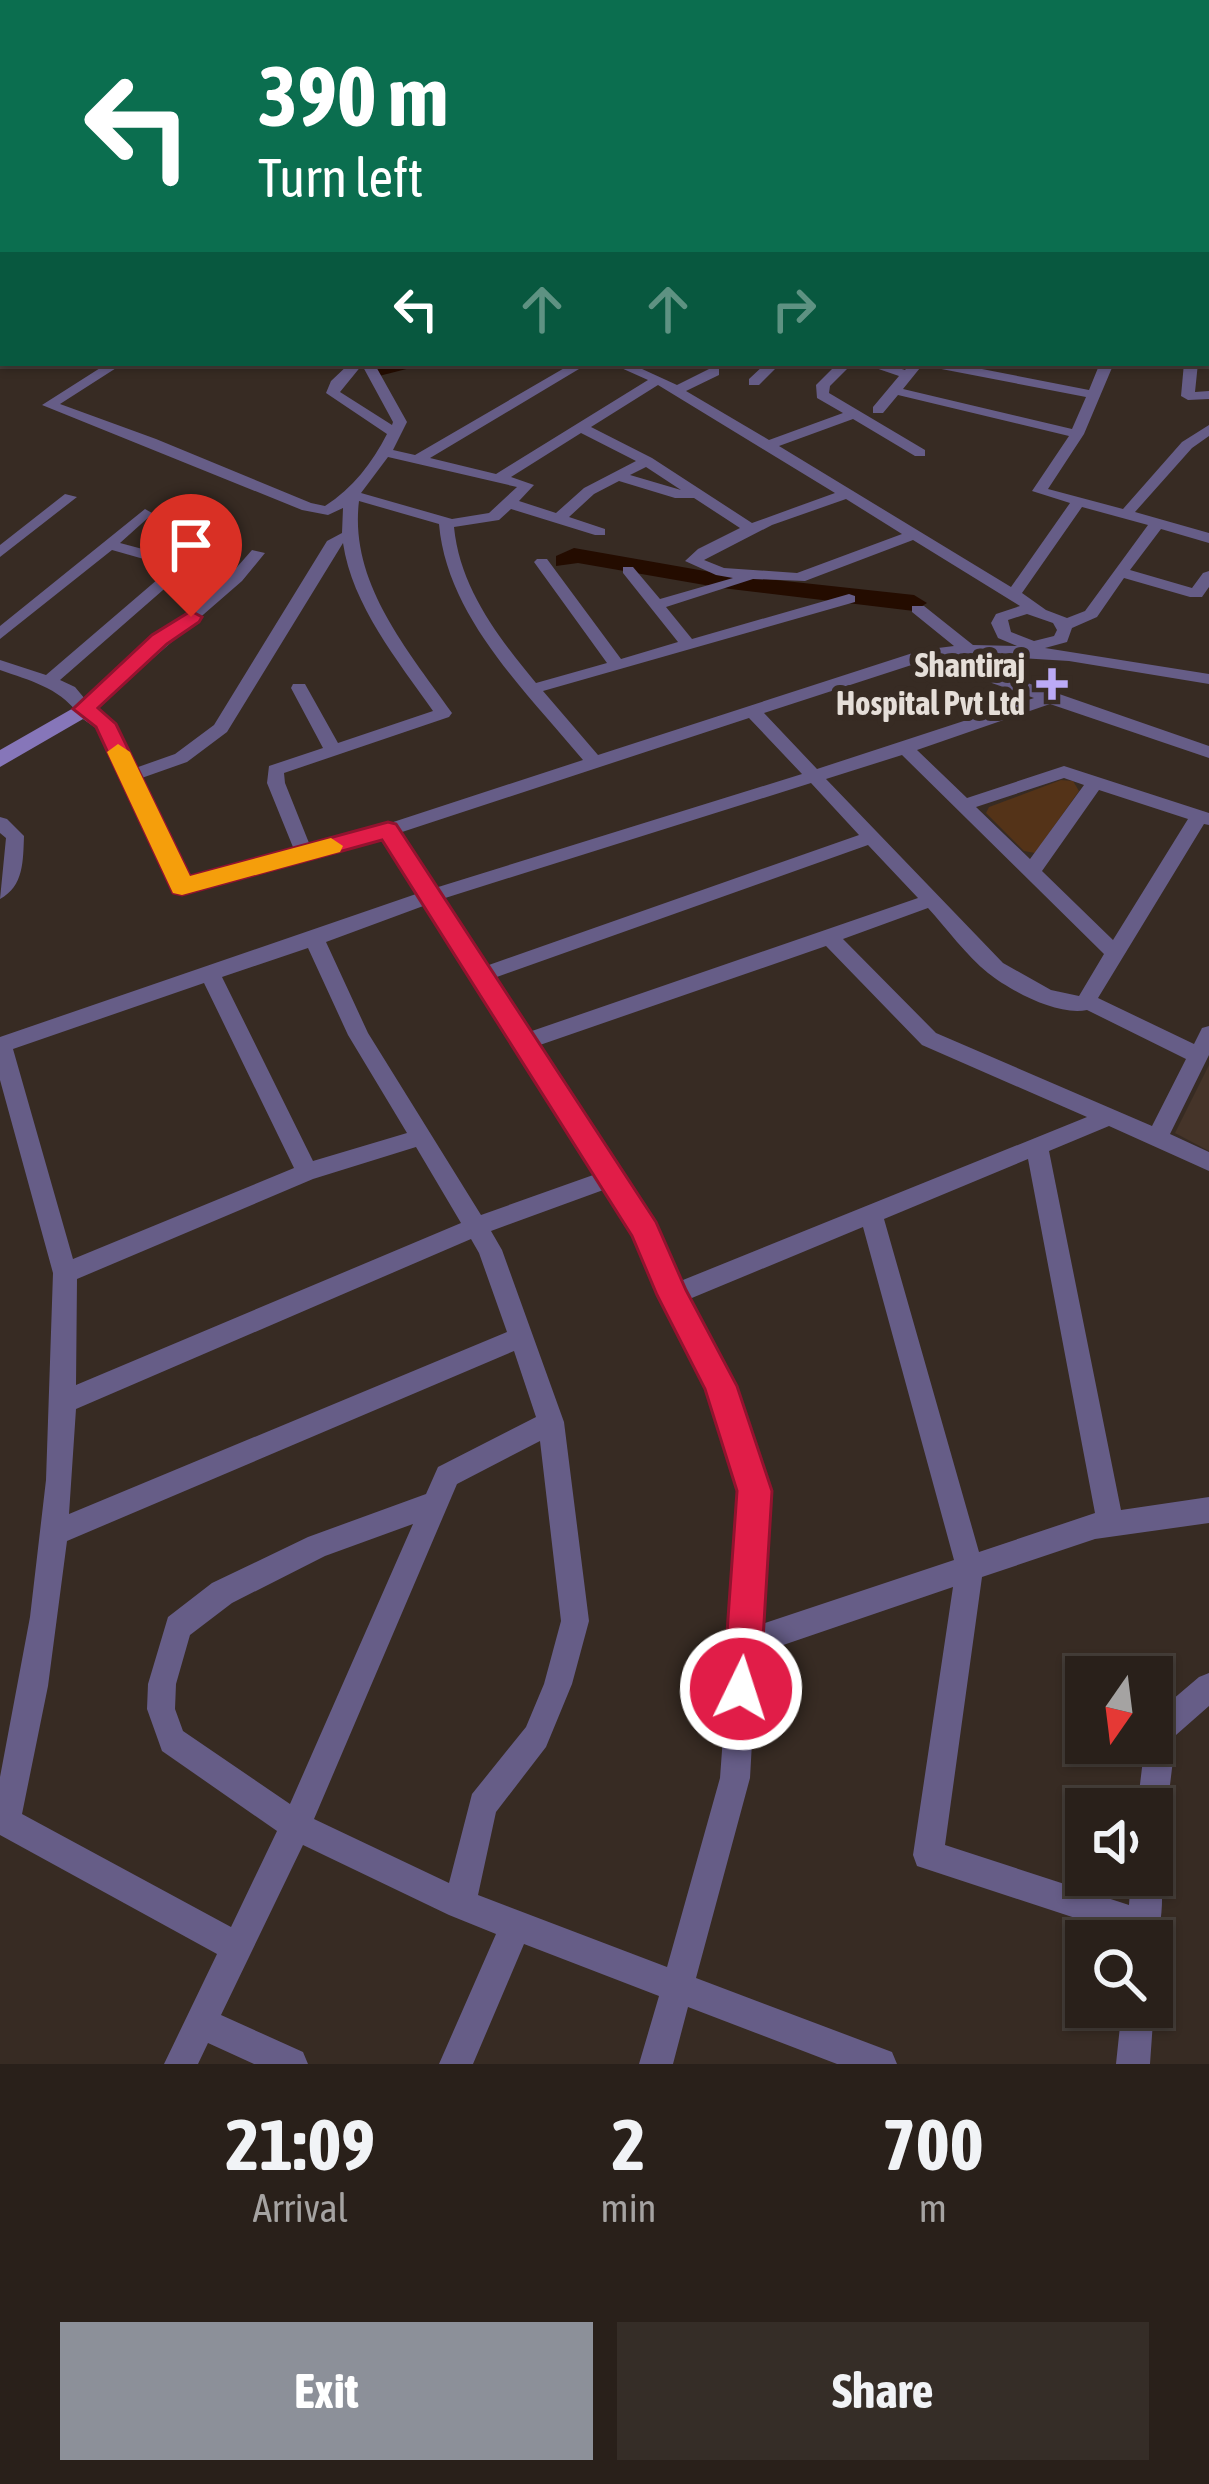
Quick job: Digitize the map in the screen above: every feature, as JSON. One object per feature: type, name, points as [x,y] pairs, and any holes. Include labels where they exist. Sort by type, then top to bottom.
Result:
[{"type":"street","points":[[112,366],[49,405],[307,507],[328,511],[352,496],[386,452],[400,418],[369,366]]},
{"type":"street","points":[[351,366],[333,393],[395,433]]},
{"type":"street","points":[[420,458],[578,366]]},
{"type":"street","points":[[623,366],[677,390],[1064,625]]},
{"type":"street","points":[[754,382],[771,366]]},
{"type":"street","points":[[843,366],[821,392],[920,453]]},
{"type":"street","points":[[944,366],[1095,395]]},
{"type":"street","points":[[1106,366],[1077,434],[1039,491],[1203,536],[1209,520]]},
{"type":"street","points":[[1191,366],[1188,396],[1209,395]]},
{"type":"street","points":[[878,410],[914,369]]},
{"type":"street","points":[[677,390],[714,372]]},
{"type":"street","points":[[502,476],[658,380]]},
{"type":"street","points":[[994,416],[1011,381]]},
{"type":"street","points":[[897,391],[1077,434]]},
{"type":"street","points":[[769,445],[852,415]]},
{"type":"street","points":[[580,427],[647,461],[753,530]]},
{"type":"street","points":[[1126,514],[1187,445],[1209,429]]},
{"type":"street","points":[[1187,445],[1209,452]]},
{"type":"street","points":[[352,496],[446,524],[488,520],[512,504],[527,485],[386,452]]},
{"type":"street","points":[[559,519],[589,491],[647,461]]},
{"type":"street","points":[[618,476],[670,493],[696,494]]},
{"type":"street","points":[[742,580],[693,561],[700,553],[753,530],[850,494]]},
{"type":"street","points":[[304,853],[275,770],[443,713],[376,614],[347,536],[352,496]]},
{"type":"street","points":[[0,552],[70,497]]},
{"type":"street","points":[[1014,593],[1079,501]]},
{"type":"street","points":[[512,504],[600,532]]},
{"type":"street","points":[[0,634],[145,513]]},
{"type":"street","points":[[446,524],[448,553],[468,596],[593,761]]},
{"type":"street","points":[[1064,625],[1090,614],[1159,524]]},
{"type":"street","points":[[659,604],[742,580],[805,578],[916,534]]},
{"type":"street","points":[[49,681],[218,535]]},
{"type":"street","points":[[130,776],[181,758],[221,728],[335,541],[347,536]]},
{"type":"street","points":[[109,545],[183,566]]},
{"type":"street","points":[[0,760],[84,709],[236,578],[257,553]]},
{"type":"street","points":[[542,562],[616,664]]},
{"type":"street","points":[[628,570],[687,643]]},
{"type":"street","points":[[1120,572],[1196,594],[1209,576]]},
{"type":"street","points":[[536,688],[849,599]]},
{"type":"street","points":[[918,609],[967,651],[978,672],[1209,752]]},
{"type":"street","points":[[1037,610],[1007,612],[1000,629],[1012,640],[1048,651],[1209,679]]},
{"type":"street","points":[[0,665],[69,691],[105,724],[182,886],[388,830],[928,654],[1048,651],[1061,639],[1064,625]]},
{"type":"street","points":[[298,688],[333,749]]},
{"type":"street","points":[[237,1948],[5,1821],[27,1729],[54,1533],[64,1402],[65,1273],[2,1045],[430,896],[816,777],[1050,698]]},
{"type":"street","points":[[751,710],[996,968],[1045,996],[1079,1005],[1087,1001],[1204,818],[1059,772],[964,805]]},
{"type":"street","points":[[904,748],[1117,955]]},
{"type":"street","points":[[1032,872],[1096,781]]},
{"type":"street","points":[[0,823],[15,836],[12,875],[0,892]]},
{"type":"street","points":[[388,830],[645,1231],[672,1295],[721,1386],[754,1491],[735,1778],[656,2064]]},
{"type":"street","points":[[481,975],[872,837]]},
{"type":"street","points":[[524,1042],[931,899]]},
{"type":"street","points":[[829,937],[929,1039],[1209,1162]]},
{"type":"street","points":[[314,939],[359,1035],[490,1250],[551,1423],[575,1621],[558,1684],[536,1738],[503,1774],[484,1805],[460,1904]]},
{"type":"street","points":[[210,973],[307,1172]]},
{"type":"street","points":[[1087,1001],[1204,1045],[1157,1138]]},
{"type":"street","points":[[672,1295],[1109,1117]]},
{"type":"street","points":[[65,1273],[307,1172],[421,1137]]},
{"type":"street","points":[[1037,1147],[1110,1523]]},
{"type":"street","points":[[64,1402],[476,1227],[612,1178]]},
{"type":"street","points":[[871,1214],[970,1568],[928,1856],[1106,1920]]},
{"type":"street","points":[[54,1533],[521,1337]]},
{"type":"street","points":[[181,2064],[296,1826],[447,1476],[551,1423]]},
{"type":"street","points":[[434,1504],[318,1546],[222,1593],[178,1628],[162,1684],[161,1709],[172,1741],[296,1826],[460,1904],[880,2064]]},
{"type":"street","points":[[744,1644],[1110,1523],[1209,1510]]},
{"type":"street","points":[[1155,1788],[1162,1727],[1207,1692]]},
{"type":"street","points":[[456,2064],[517,1925]]},
{"type":"street","points":[[200,2023],[290,2064]]},
{"type":"street","points":[[1133,2064],[1136,2028]]},
{"type":"shaded area","points":[[1061,780],[1073,781],[1079,791],[1035,853],[1024,851],[986,813],[989,807]]},
{"type":"shaded area","points":[[1209,1065],[1209,1151],[1175,1133]]},
{"type":"waterway","points":[[379,370],[402,366]]},
{"type":"waterway","points":[[565,561],[574,555],[722,581],[914,603]]},
{"type":"slow traffic","points":[[118,752],[182,886],[331,846]]},
{"type":"place","name":"Shantiraj Hospital Pvt Ltd","points":[[1052,684]]},
{"type":"route","points":[[191,617],[84,709],[105,724],[182,886],[388,830],[645,1231],[672,1295],[721,1386],[754,1491],[741,1689]]}]
